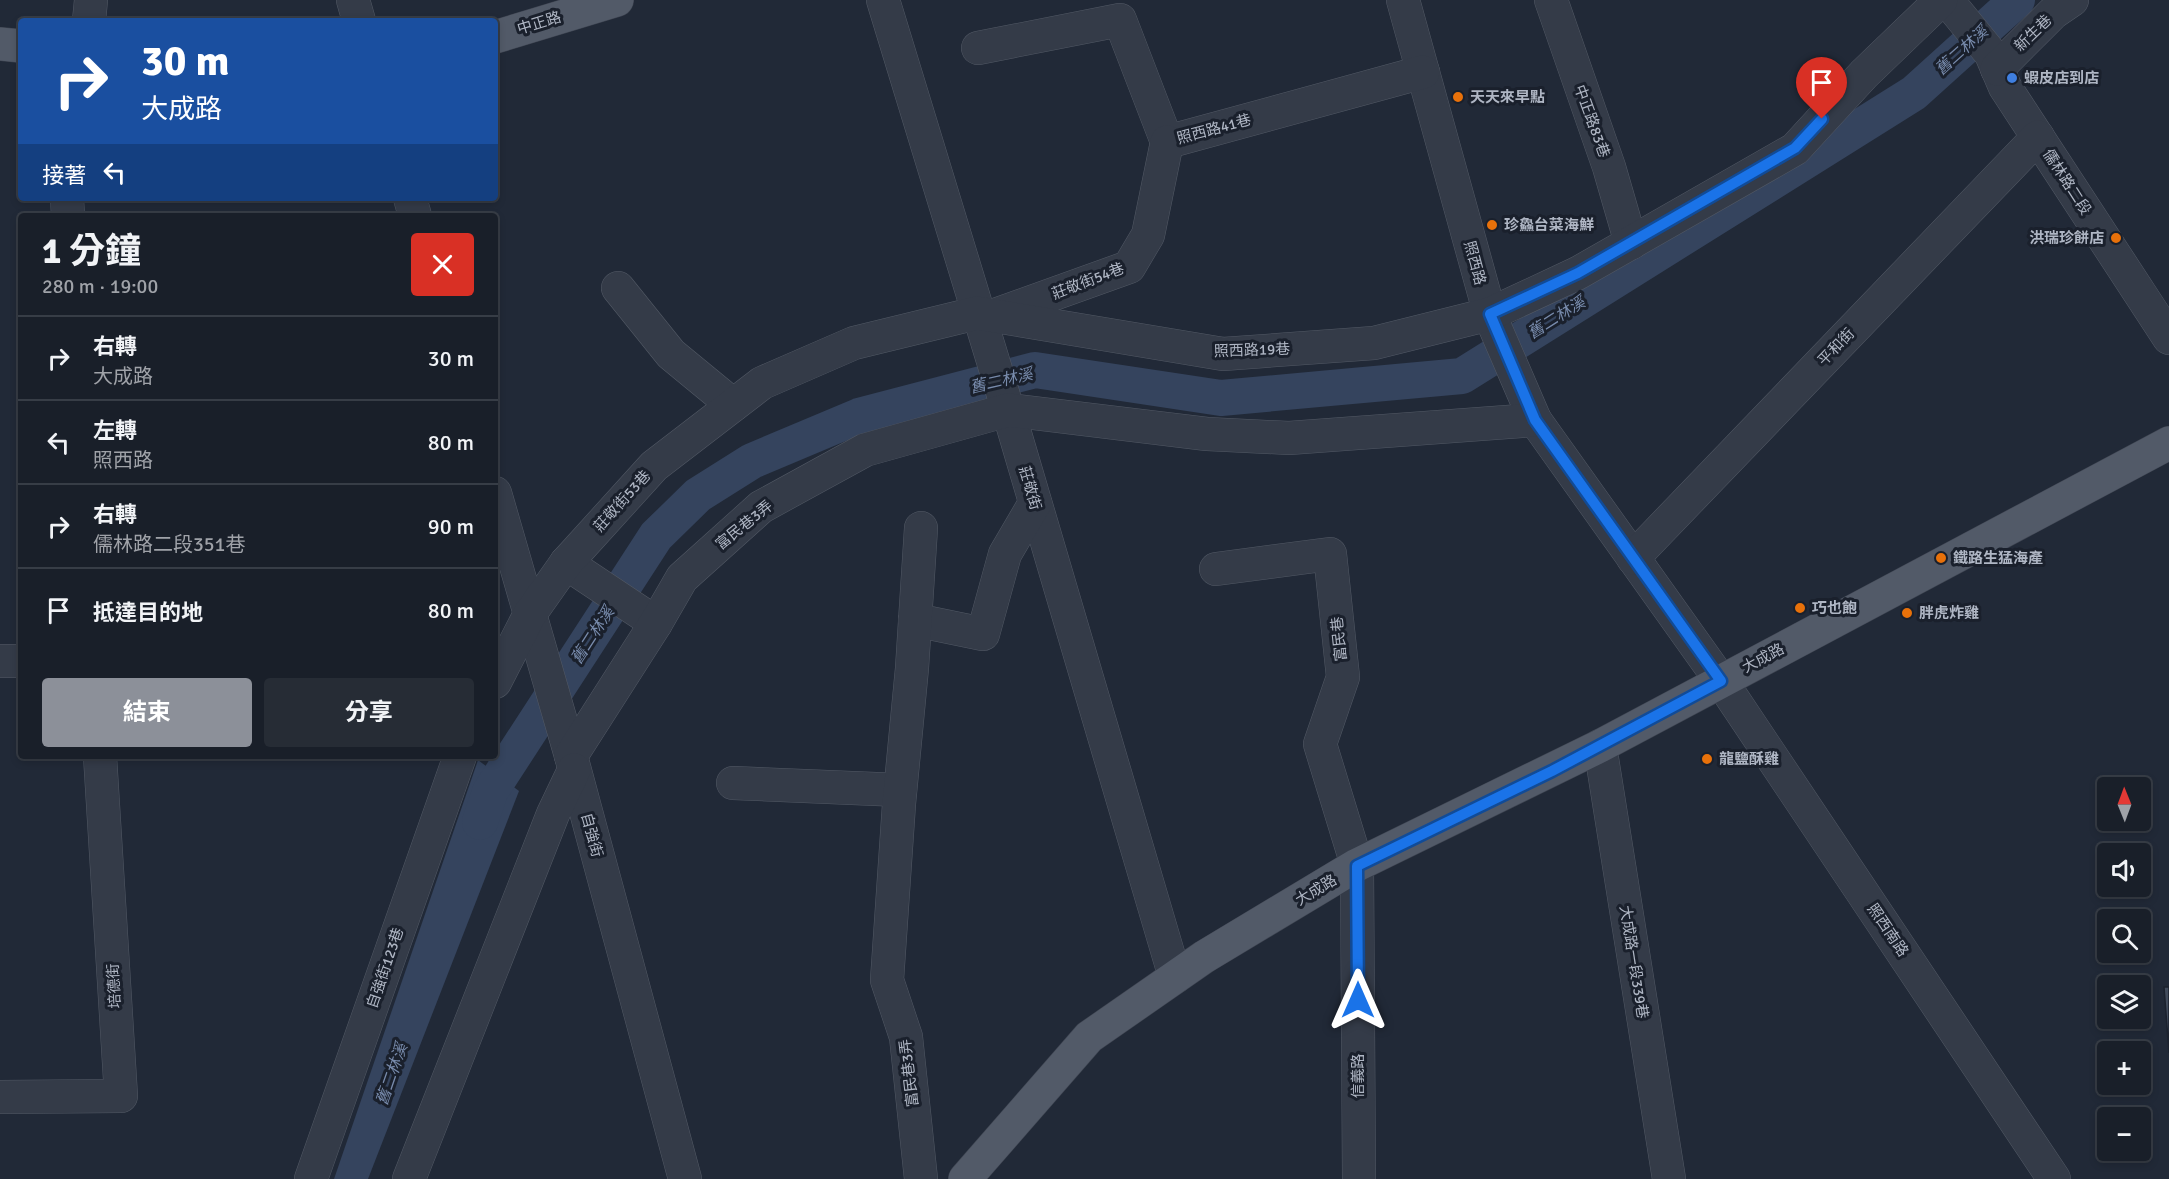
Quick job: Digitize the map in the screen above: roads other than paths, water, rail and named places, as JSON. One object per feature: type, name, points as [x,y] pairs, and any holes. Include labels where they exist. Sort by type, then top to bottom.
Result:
[{"type":"main road","name":"中正路","points":[[498,35],[617,0]]},
{"type":"main road","points":[[0,44],[18,46]]},
{"type":"main road","name":"大成路","points":[[965,1179],[1089,1037],[1204,957],[1357,866],[1600,746],[2169,442]]},
{"type":"street","points":[[88,18],[91,0]]},
{"type":"street","points":[[352,0],[357,18]]},
{"type":"street","name":"莊敬街","points":[[883,0],[984,315],[1008,410],[1175,977]]},
{"type":"street","name":"照西路","points":[[1403,0],[1490,314],[1535,420],[1721,681]]},
{"type":"street","name":"中正路83巷","points":[[1551,0],[1609,167],[1631,243]]},
{"type":"street","name":"新生巷","points":[[1994,61],[2072,0]]},
{"type":"street","name":"照西路19巷","points":[[984,315],[1223,354],[1374,343],[1490,314],[1578,273],[1795,148],[1864,74],[1951,6]]},
{"type":"street","name":"儒林路二段","points":[[1951,6],[1994,61],[2005,87],[2169,338]]},
{"type":"street","name":"照西路41巷","points":[[978,48],[1120,20],[1167,142],[1423,72]]},
{"type":"street","name":"平和街","points":[[1633,558],[2038,137]]},
{"type":"street","name":"莊敬街54巷","points":[[984,315],[1129,267],[1148,235],[1167,142]]},
{"type":"street","points":[[618,288],[671,354],[733,405]]},
{"type":"street","name":"莊敬街53巷","points":[[530,614],[566,563],[654,466],[762,383],[854,343],[984,315]]},
{"type":"street","points":[[1008,410],[1207,434],[1288,438],[1535,420]]},
{"type":"street","name":"富民巷3弄","points":[[409,1179],[573,763],[682,578],[761,507],[865,450],[1008,410]]},
{"type":"street","name":"自強街","points":[[498,503],[573,763],[685,1179]]},
{"type":"street","points":[[915,620],[982,634],[1005,554],[1035,503]]},
{"type":"street","name":"富民巷3弄","points":[[921,528],[887,980],[906,1037],[921,1179]]},
{"type":"street","name":"富民巷","points":[[1216,569],[1330,554],[1343,676],[1320,744],[1357,866]]},
{"type":"street","points":[[566,563],[656,623]]},
{"type":"street","points":[[498,676],[530,614]]},
{"type":"street","points":[[0,661],[18,661]]},
{"type":"street","name":"照西南路","points":[[1721,681],[2054,1179]]},
{"type":"street","name":"大成路一段339巷","points":[[1600,746],[1669,1179]]},
{"type":"street","name":"培德街","points":[[0,1097],[121,1096],[100,759]]},
{"type":"street","name":"自強街123巷","points":[[311,1179],[459,759]]},
{"type":"street","points":[[733,783],[900,790]]},
{"type":"street","name":"信義路","points":[[1357,866],[1359,1179]]},
{"type":"water","points":[[478,760],[519,791],[368,1179],[334,1179]]},
{"type":"waterway","name":"舊二林溪","points":[[480,822],[490,792],[656,536],[698,495],[752,461],[859,416],[1035,370],[1221,398],[1462,376],[1914,93],[2017,0]]},
{"type":"place","name":"蝦皮店到店","points":[[2012,78]]},
{"type":"place","name":"天天來早點","points":[[1458,97]]},
{"type":"place","name":"珍鱻台菜海鮮","points":[[1492,225]]},
{"type":"place","name":"洪瑞珍餅店","points":[[2116,238]]},
{"type":"place","name":"鐵路生猛海產","points":[[1941,558]]},
{"type":"place","name":"巧也飽","points":[[1800,608]]},
{"type":"place","name":"胖虎炸雞","points":[[1907,613]]},
{"type":"place","name":"龍鹽酥雞","points":[[1707,759]]}]
